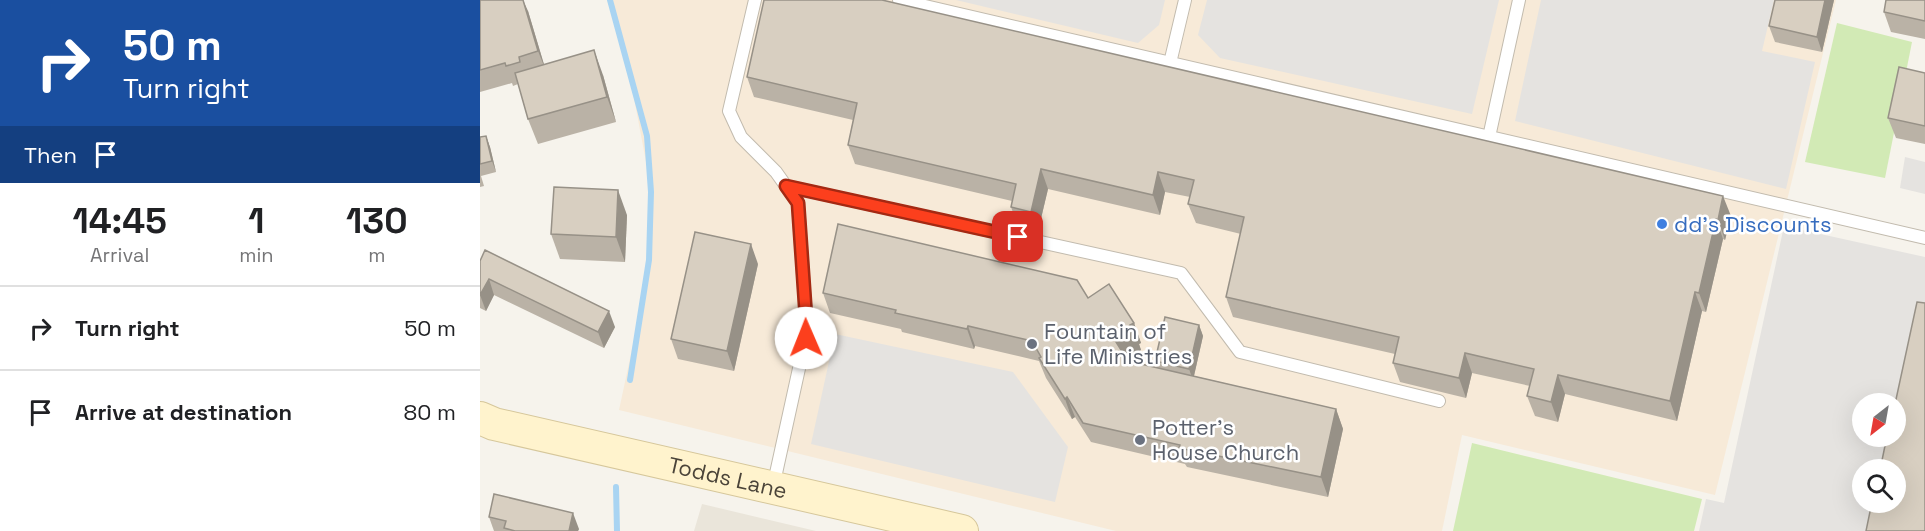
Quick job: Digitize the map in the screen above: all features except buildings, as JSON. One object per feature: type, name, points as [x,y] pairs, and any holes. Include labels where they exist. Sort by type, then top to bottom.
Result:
[{"type":"main road","name":"Todds Lane","points":[[485,422],[962,531]]},
{"type":"lane","points":[[755,0],[729,111],[741,137],[776,172],[798,203],[807,332],[773,487]]},
{"type":"lane","points":[[899,0],[1925,238]]},
{"type":"lane","points":[[1170,63],[1185,0]]},
{"type":"lane","points":[[1489,137],[1519,0]]},
{"type":"lane","points":[[786,186],[1181,273],[1240,352],[1439,401]]},
{"type":"shaded area","points":[[607,0],[1836,0],[1715,495],[1462,435],[1442,531],[1116,531],[619,410],[647,279],[650,183],[626,56]]},
{"type":"shaded area","points":[[956,0],[1165,0],[1159,25],[1138,43]]},
{"type":"shaded area","points":[[1207,0],[1499,0],[1472,114],[1220,58],[1198,35]]},
{"type":"shaded area","points":[[1541,0],[1774,0],[1762,51],[1815,62],[1786,189],[1515,121]]},
{"type":"shaded area","points":[[1905,157],[1925,162],[1925,194],[1900,188]]},
{"type":"shaded area","points":[[1784,226],[1925,257],[1925,316],[1900,393],[1852,393],[1852,447],[1892,447],[1888,459],[1852,459],[1852,513],[1877,513],[1873,531],[1699,531],[1706,499],[1724,503]]},
{"type":"shaded area","points":[[835,334],[1013,372],[1068,447],[1055,502],[811,444]]},
{"type":"shaded area","points":[[702,504],[816,531],[694,531]]},
{"type":"green space","points":[[1837,23],[1912,42],[1885,178],[1805,162]]},
{"type":"green space","points":[[1472,443],[1702,499],[1694,531],[1453,531]]},
{"type":"waterway","points":[[610,0],[647,136],[651,192],[649,260],[630,380]]},
{"type":"waterway","points":[[616,487],[617,531]]},
{"type":"place","name":"dd's Discounts","points":[[1662,224]]},
{"type":"place","name":"Fountain of Life Ministries","points":[[1032,344]]},
{"type":"place","name":"Potter’s House Church","points":[[1140,440]]},
{"type":"route","points":[[806,338],[798,203],[786,186],[1018,237]]}]
